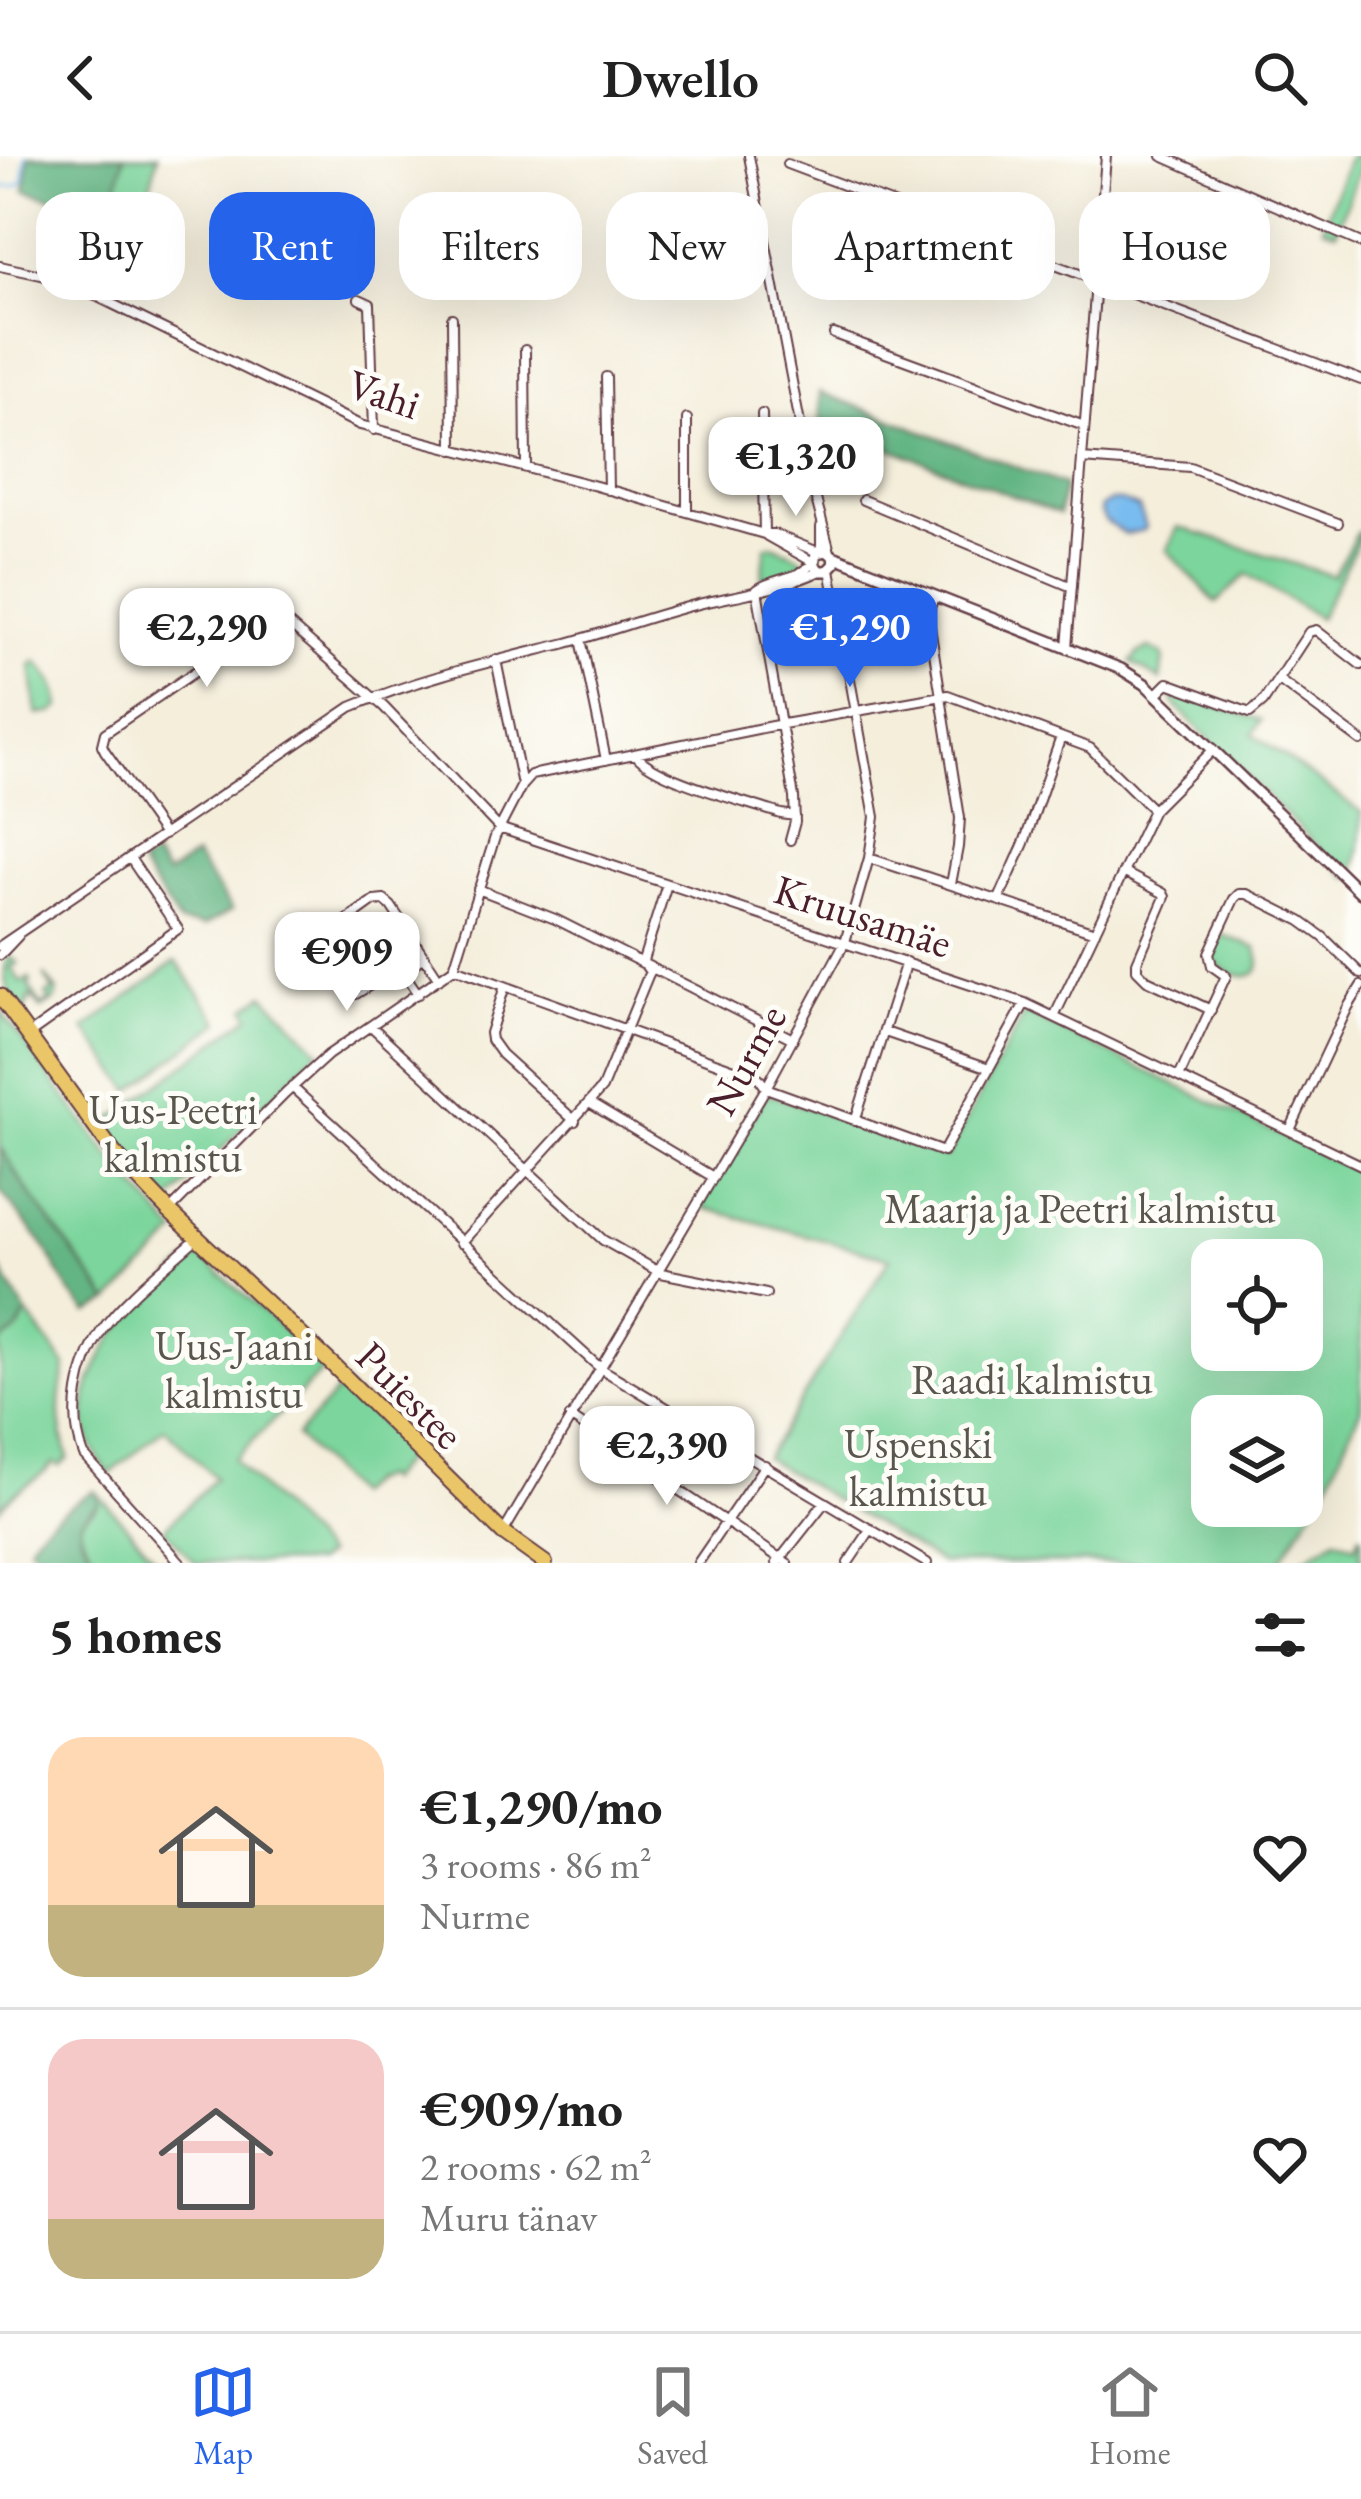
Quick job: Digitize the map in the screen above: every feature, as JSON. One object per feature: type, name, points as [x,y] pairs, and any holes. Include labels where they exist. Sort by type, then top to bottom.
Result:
[{"type":"highway","name":"Puiestee","points":[[0,996],[114,1153],[169,1211],[503,1533],[545,1563]]},
{"type":"street","name":"Nurme","points":[[503,1533],[793,1039],[845,942],[869,858],[875,817],[748,156]]},
{"type":"street","points":[[1103,192],[1106,156]]},
{"type":"street","points":[[1162,156],[1361,243]]},
{"type":"street","points":[[787,164],[1079,273]]},
{"type":"street","name":"Vahi","points":[[0,266],[41,275],[98,297],[374,430],[774,534],[825,561],[859,566],[1121,669],[1158,694],[1361,893]]},
{"type":"street","points":[[363,300],[370,304],[374,430]]},
{"type":"street","points":[[1067,648],[1094,300]]},
{"type":"street","points":[[1151,300],[1361,380]]},
{"type":"street","points":[[452,318],[453,450]]},
{"type":"street","points":[[835,334],[1084,426]]},
{"type":"street","points":[[525,350],[526,469]]},
{"type":"street","points":[[606,377],[608,490]]},
{"type":"street","points":[[762,414],[764,534]]},
{"type":"street","points":[[687,419],[687,512]]},
{"type":"street","points":[[1082,459],[1190,467],[1338,524]]},
{"type":"street","points":[[862,500],[1072,587]]},
{"type":"street","points":[[0,946],[351,707],[496,660],[684,608],[793,584],[825,561]]},
{"type":"street","points":[[757,590],[795,816],[790,840]]},
{"type":"street","points":[[934,597],[928,614],[960,818],[951,884]]},
{"type":"street","name":"Kruusamäe","points":[[164,835],[101,745],[105,733],[268,622],[283,619],[373,698],[500,828],[1025,1003],[1361,1165]]},
{"type":"street","points":[[1158,694],[1168,683],[1250,713],[1263,702],[1309,632],[1316,630],[1361,665]]},
{"type":"street","points":[[581,639],[606,760]]},
{"type":"street","points":[[496,660],[522,785]]},
{"type":"street","points":[[1279,680],[1361,742]]},
{"type":"street","points":[[169,1211],[328,1055],[454,968],[495,837],[531,775],[942,696],[966,700],[1090,748],[1153,810]]},
{"type":"street","points":[[999,899],[1061,737]]},
{"type":"street","points":[[1054,1017],[1153,810],[1214,748]]},
{"type":"street","points":[[636,754],[643,764],[671,777],[795,816]]},
{"type":"street","points":[[26,1036],[178,929],[130,858]]},
{"type":"street","points":[[869,858],[1095,932]]},
{"type":"street","points":[[1123,872],[1165,897],[1136,970],[1210,1010]]},
{"type":"street","points":[[461,1243],[602,1088],[650,972],[644,957],[667,884]]},
{"type":"street","points":[[478,890],[542,913],[793,1039]]},
{"type":"street","points":[[1179,1076],[1226,976],[1212,966],[1209,953],[1239,894],[1301,921],[1361,974]]},
{"type":"street","points":[[418,994],[400,967],[356,994],[319,940],[381,899],[391,906],[440,980]]},
{"type":"street","points":[[0,955],[22,930]]},
{"type":"street","points":[[403,970],[424,956]]},
{"type":"street","points":[[855,1120],[906,962]]},
{"type":"street","points":[[454,968],[759,1078],[766,1088],[943,1152],[1025,1003]]},
{"type":"street","points":[[505,986],[491,1040],[575,1120]]},
{"type":"street","points":[[1290,1130],[1361,986]]},
{"type":"street","points":[[371,1026],[604,1240],[657,1271],[766,1294]]},
{"type":"street","points":[[885,1031],[989,1068]]},
{"type":"street","points":[[292,1088],[600,1368],[926,1563]]},
{"type":"street","points":[[590,1103],[713,1177]]},
{"type":"street","points":[[181,1563],[84,1454],[75,1413],[82,1376],[102,1330],[197,1238]]},
{"type":"street","points":[[570,1417],[782,1562],[825,1502]]},
{"type":"street","points":[[698,1563],[765,1465]]},
{"type":"street","points":[[848,1563],[871,1529]]},
{"type":"green space","points":[[29,156],[124,156],[116,192],[25,190]]},
{"type":"green space","points":[[124,156],[158,156],[149,192],[116,192]]},
{"type":"green space","points":[[1349,156],[1361,156],[1361,165],[1336,232],[1323,227]]},
{"type":"green space","points":[[820,392],[1064,485],[1059,514],[820,421]]},
{"type":"green space","points":[[1178,527],[1333,576],[1358,532],[1361,536],[1319,618],[1247,574],[1216,603],[1167,550]]},
{"type":"green space","points":[[766,547],[797,555],[805,562],[803,570],[766,580],[762,577]]},
{"type":"green space","points":[[1149,648],[1162,654],[1160,680],[1131,662]]},
{"type":"green space","points":[[36,661],[57,694],[60,707],[52,713],[37,714],[31,666]]},
{"type":"green space","points":[[1175,696],[1190,696],[1261,720],[1253,734],[1361,812],[1358,856],[1349,878],[1176,706]]},
{"type":"green space","points":[[195,856],[232,910],[204,926],[179,923],[140,865],[154,857],[167,875]]},
{"type":"green space","points":[[1220,934],[1256,948],[1260,961],[1254,974],[1228,972],[1212,959]]},
{"type":"green space","points":[[8,956],[18,963],[11,967],[21,983],[29,978],[28,985],[42,1006],[50,1001],[46,995],[53,990],[44,975],[57,991],[55,1000],[41,1009],[31,996],[20,1013],[7,985]]},
{"type":"green space","points":[[176,961],[220,1022],[131,1091],[85,1029]]},
{"type":"green space","name":"Uus-Peetri kalmistu","points":[[264,994],[319,1050],[170,1202],[117,1146],[104,1125],[250,1016],[246,1008]]},
{"type":"green space","points":[[0,1010],[106,1151],[177,1234],[110,1302],[0,1147]]},
{"type":"green space","name":"Maarja ja Peetri kalmistu","points":[[1025,1013],[1361,1173],[1361,1407],[1323,1492],[1323,1395],[1191,1395],[1191,1527],[1301,1527],[1279,1563],[940,1563],[765,1458],[890,1258],[700,1207],[767,1093],[946,1157]]},
{"type":"green space","points":[[0,1147],[110,1302],[88,1313],[69,1291],[45,1247],[0,1191]]},
{"type":"green space","name":"Uus-Jaani kalmistu","points":[[197,1253],[326,1367],[234,1460],[326,1555],[316,1563],[196,1563],[164,1529],[215,1478],[164,1428],[110,1474],[89,1439],[85,1422],[89,1387],[105,1351],[116,1333]]},
{"type":"green space","points":[[0,1268],[26,1312],[18,1330],[0,1343]]},
{"type":"green space","points":[[26,1312],[66,1366],[60,1413],[68,1458],[59,1466],[53,1463],[0,1509],[0,1343],[18,1330]]},
{"type":"green space","points":[[343,1385],[411,1452],[386,1481],[382,1477],[368,1482],[353,1495],[296,1436]]},
{"type":"green space","points":[[93,1491],[99,1503],[84,1517],[80,1529],[99,1563],[52,1559],[29,1546],[47,1523]]},
{"type":"green space","points":[[97,1493],[160,1563],[99,1563],[80,1526],[80,1520],[97,1507]]},
{"type":"green space","points":[[1361,1533],[1361,1563],[1297,1563],[1336,1538],[1355,1546]]},
{"type":"water","points":[[1111,501],[1139,508],[1144,530],[1126,534],[1106,522],[1101,507]]},
{"type":"waterway","points":[[0,187],[23,181],[26,156]]},
{"type":"park label","name":"Raadi kalmistu","points":[[1032,1379]]},
{"type":"park label","name":"Uspenski kalmistu","points":[[918,1467]]}]
